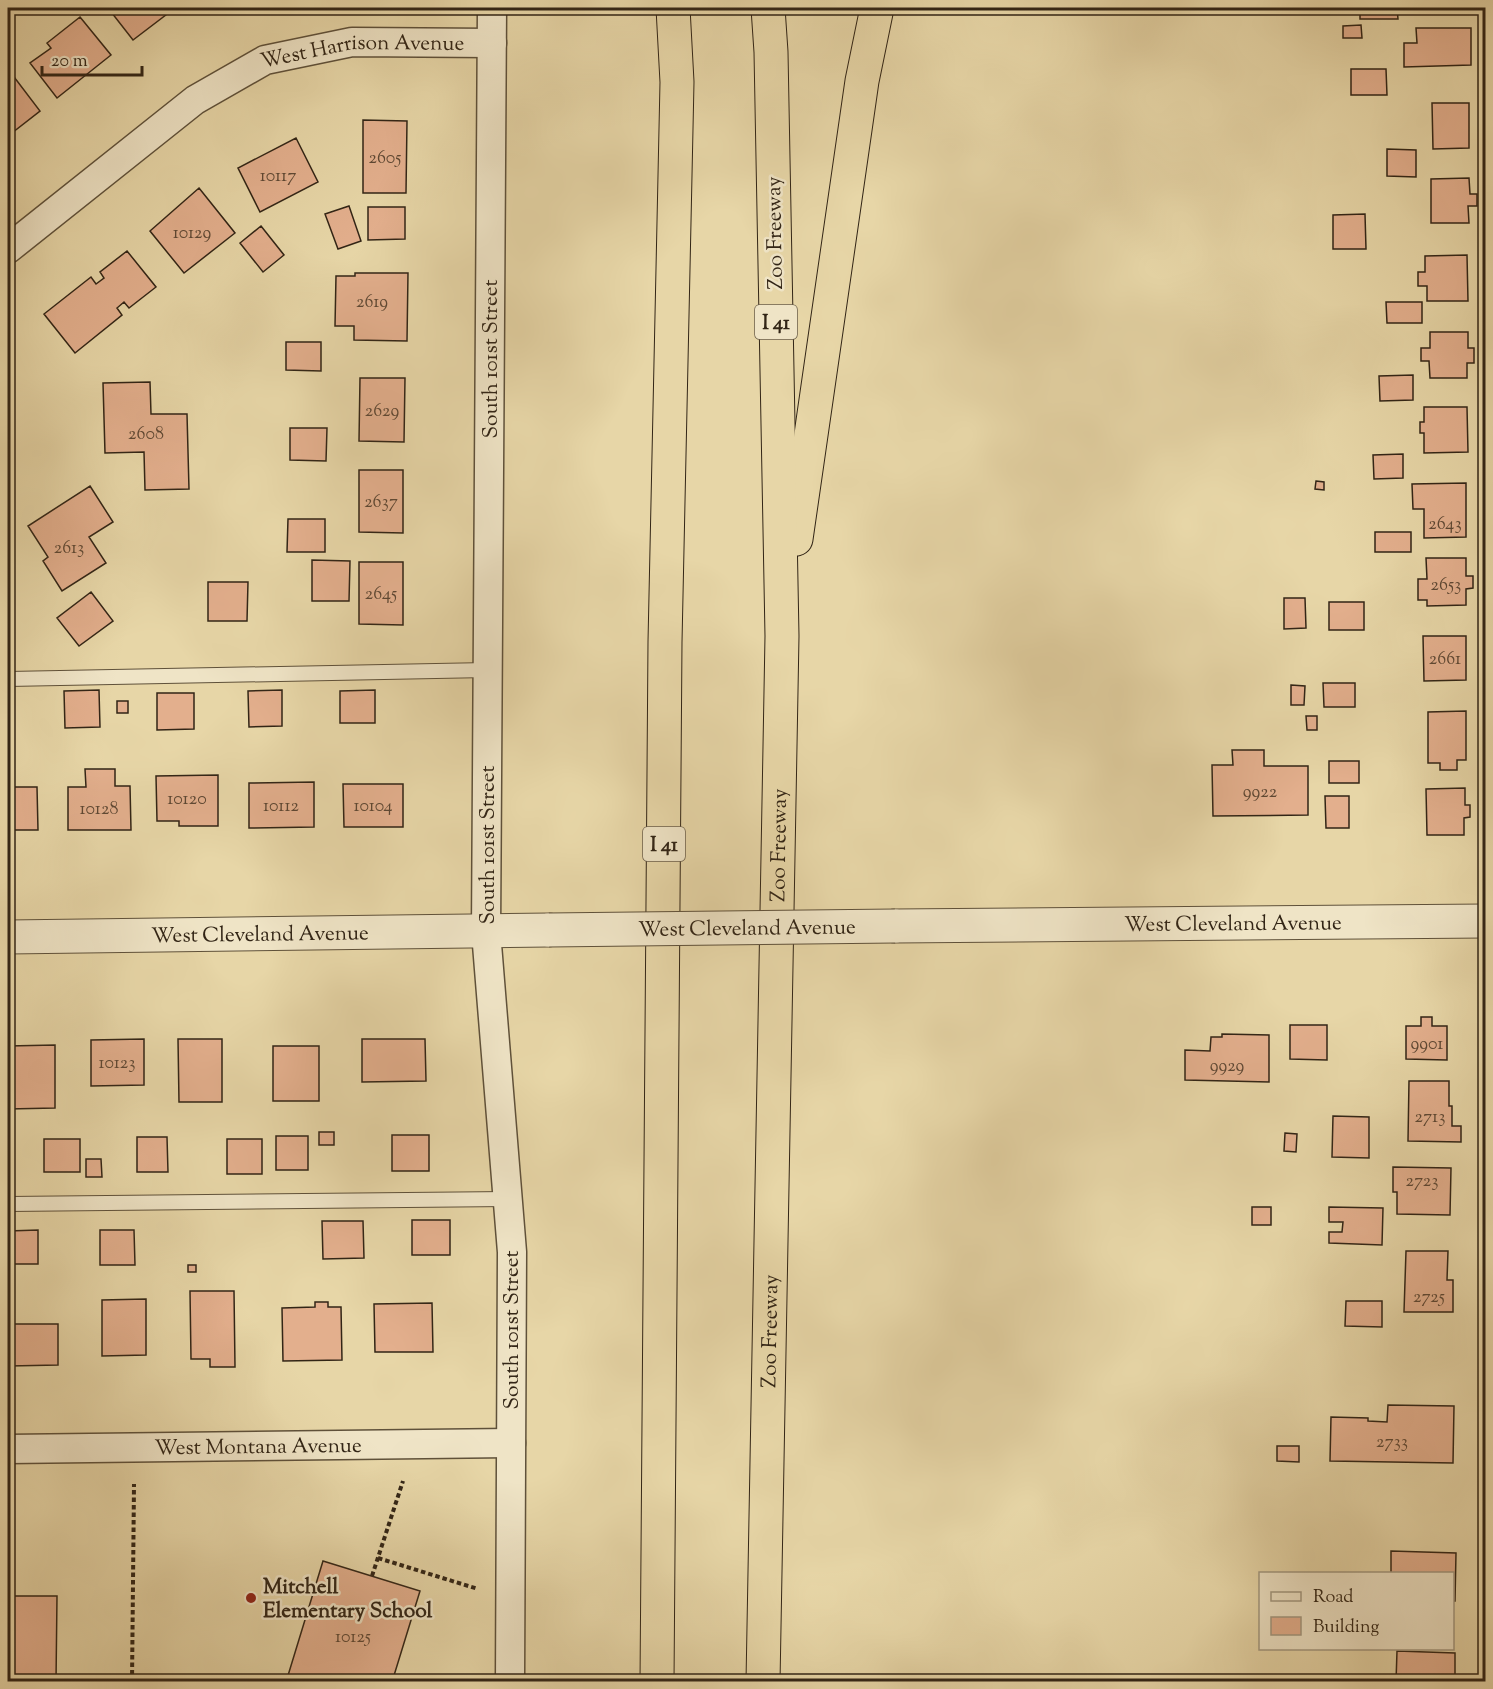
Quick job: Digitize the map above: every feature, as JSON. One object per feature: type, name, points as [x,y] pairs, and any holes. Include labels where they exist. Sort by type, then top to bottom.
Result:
[{"type":"highway","name":"I 41","points":[[657,1682],[665,642],[677,82],[673,8]]},
{"type":"highway","name":"Zoo Freeway","points":[[763,1682],[782,636],[768,8]]},
{"type":"highway","points":[[782,636],[862,81],[877,8]]},
{"type":"street","name":"South 101st Street","points":[[492,8],[486,932],[512,1252],[510,1682]]},
{"type":"street","name":"West Harrison Avenue","points":[[8,249],[195,100],[265,60],[352,42],[492,43]]},
{"type":"street","name":"West Cleveland Avenue","points":[[8,937],[1485,921]]},
{"type":"street","name":"West Montana Avenue","points":[[8,1449],[511,1443]]},
{"type":"lane","points":[[8,679],[488,670]]},
{"type":"lane","points":[[8,1204],[508,1198]]},
{"type":"path","points":[[372,1576],[403,1481]]},
{"type":"path","points":[[132,1682],[134,1484]]},
{"type":"path","points":[[8,1588],[9,1485]]},
{"type":"path","points":[[378,1558],[478,1589]]},
{"type":"building","points":[[108,8],[175,8],[133,40]]},
{"type":"building","points":[[1339,8],[1349,8],[1349,13],[1339,13]]},
{"type":"building","points":[[1360,8],[1397,8],[1398,19],[1360,19]]},
{"type":"building","points":[[80,17],[111,55],[57,98],[30,63],[51,48],[47,43]]},
{"type":"building","points":[[1361,25],[1362,38],[1343,38],[1343,26]]},
{"type":"building","points":[[1416,28],[1471,28],[1471,65],[1404,67],[1404,43],[1417,43]]},
{"type":"building","points":[[8,69],[40,111],[8,136]]},
{"type":"building","points":[[1351,69],[1386,69],[1387,95],[1351,95]]},
{"type":"building","points":[[1432,103],[1469,103],[1469,148],[1433,149]]},
{"type":"building","points":[[363,120],[407,121],[406,193],[363,193]]},
{"type":"building","points":[[296,138],[318,182],[260,212],[238,168]]},
{"type":"building","points":[[1387,149],[1416,150],[1416,177],[1387,176]]},
{"type":"building","points":[[1469,178],[1470,194],[1477,194],[1477,206],[1468,206],[1469,223],[1431,223],[1431,179]]},
{"type":"building","points":[[199,188],[235,233],[184,273],[150,231]]},
{"type":"building","points":[[349,206],[361,241],[338,249],[325,214]]},
{"type":"building","points":[[368,207],[405,207],[405,239],[368,240]]},
{"type":"building","points":[[1365,214],[1366,249],[1333,249],[1333,215]]},
{"type":"building","points":[[261,226],[284,255],[263,272],[240,243]]},
{"type":"building","points":[[127,251],[156,287],[129,308],[124,302],[117,308],[122,315],[75,353],[44,314],[91,277],[96,284],[104,278],[100,272]]},
{"type":"building","points":[[1467,255],[1468,301],[1427,301],[1427,286],[1418,286],[1418,272],[1425,272],[1425,256]]},
{"type":"building","points":[[355,273],[408,273],[407,341],[354,340],[354,326],[335,326],[336,276],[355,276]]},
{"type":"building","points":[[1386,302],[1422,302],[1422,323],[1387,323]]},
{"type":"building","points":[[1430,332],[1468,332],[1468,348],[1474,348],[1474,363],[1467,363],[1467,378],[1430,378],[1429,361],[1421,361],[1421,348],[1430,348]]},
{"type":"building","points":[[286,342],[321,342],[321,371],[286,370]]},
{"type":"building","points":[[1413,375],[1413,400],[1380,401],[1379,376]]},
{"type":"building","points":[[360,378],[405,378],[404,442],[359,441]]},
{"type":"building","points":[[150,382],[151,414],[187,414],[189,489],[145,490],[144,452],[105,453],[103,383]]},
{"type":"building","points":[[1424,407],[1467,407],[1468,452],[1424,453],[1424,433],[1420,433],[1420,422],[1424,422]]},
{"type":"building","points":[[290,428],[327,428],[326,461],[290,460]]},
{"type":"building","points":[[1403,454],[1403,478],[1374,479],[1373,455]]},
{"type":"building","points":[[359,470],[403,470],[403,533],[359,532]]},
{"type":"building","points":[[1316,481],[1324,482],[1324,490],[1315,489]]},
{"type":"building","points":[[1466,483],[1466,537],[1424,538],[1424,509],[1413,509],[1412,484]]},
{"type":"building","points":[[90,486],[113,522],[89,537],[106,563],[62,591],[43,561],[48,557],[28,526]]},
{"type":"building","points":[[288,519],[325,519],[325,552],[287,552]]},
{"type":"building","points":[[1375,532],[1411,532],[1411,552],[1375,552]]},
{"type":"building","points":[[1426,558],[1466,558],[1466,576],[1473,576],[1473,588],[1466,589],[1466,605],[1427,606],[1427,600],[1418,600],[1418,579],[1427,579]]},
{"type":"building","points":[[312,560],[350,561],[349,601],[312,601]]},
{"type":"building","points":[[359,562],[403,562],[403,625],[359,624]]},
{"type":"building","points":[[208,582],[248,582],[247,621],[208,621]]},
{"type":"building","points":[[91,592],[113,621],[79,646],[57,618]]},
{"type":"building","points":[[1284,598],[1305,598],[1306,628],[1284,629]]},
{"type":"building","points":[[1329,602],[1364,602],[1364,630],[1329,630]]},
{"type":"building","points":[[1423,636],[1466,636],[1466,680],[1424,681]]},
{"type":"building","points":[[1323,683],[1355,683],[1355,707],[1324,707]]},
{"type":"building","points":[[1291,685],[1305,686],[1304,705],[1291,705]]},
{"type":"building","points":[[99,690],[100,727],[65,728],[64,691]]},
{"type":"building","points":[[282,690],[282,726],[249,727],[248,691]]},
{"type":"building","points":[[375,690],[375,723],[340,723],[340,691]]},
{"type":"building","points":[[157,693],[194,693],[194,729],[157,730]]},
{"type":"building","points":[[117,701],[128,701],[128,713],[117,713]]},
{"type":"building","points":[[1466,711],[1466,760],[1457,760],[1457,770],[1440,770],[1440,763],[1428,763],[1428,712]]},
{"type":"building","points":[[1306,716],[1317,716],[1317,730],[1307,730]]},
{"type":"building","points":[[1232,750],[1264,750],[1264,766],[1308,766],[1308,815],[1213,816],[1212,765],[1233,765]]},
{"type":"building","points":[[1329,761],[1359,761],[1359,783],[1329,783]]},
{"type":"building","points":[[85,769],[115,769],[115,786],[130,786],[131,830],[68,830],[68,787],[86,787]]},
{"type":"building","points":[[218,775],[218,826],[179,826],[179,821],[157,821],[156,776]]},
{"type":"building","points":[[314,782],[314,827],[249,828],[249,783]]},
{"type":"building","points":[[343,784],[403,784],[403,827],[344,827]]},
{"type":"building","points":[[8,787],[37,787],[38,830],[8,830]]},
{"type":"building","points":[[1465,788],[1465,805],[1470,805],[1470,817],[1464,818],[1464,835],[1427,835],[1426,789]]},
{"type":"building","points":[[1325,796],[1349,796],[1349,828],[1326,828]]},
{"type":"building","points":[[1421,1017],[1432,1017],[1432,1026],[1447,1026],[1447,1060],[1406,1059],[1406,1026],[1421,1026]]},
{"type":"building","points":[[1290,1025],[1327,1025],[1327,1060],[1290,1059]]},
{"type":"building","points":[[1222,1034],[1269,1035],[1269,1082],[1185,1080],[1185,1050],[1210,1051],[1211,1037],[1222,1037]]},
{"type":"building","points":[[144,1039],[144,1085],[91,1086],[91,1040]]},
{"type":"building","points":[[178,1039],[222,1039],[222,1102],[179,1102]]},
{"type":"building","points":[[362,1039],[425,1039],[426,1081],[362,1082]]},
{"type":"building","points":[[55,1045],[55,1108],[8,1109],[8,1046]]},
{"type":"building","points":[[273,1046],[319,1046],[319,1101],[273,1101]]},
{"type":"building","points":[[1409,1081],[1449,1081],[1452,1126],[1461,1126],[1461,1142],[1408,1141]]},
{"type":"building","points":[[1333,1116],[1369,1117],[1369,1158],[1332,1157]]},
{"type":"building","points":[[319,1132],[334,1132],[334,1145],[319,1145]]},
{"type":"building","points":[[1285,1133],[1297,1134],[1296,1152],[1284,1151]]},
{"type":"building","points":[[392,1135],[429,1135],[429,1171],[392,1171]]},
{"type":"building","points":[[276,1136],[308,1136],[308,1170],[276,1170]]},
{"type":"building","points":[[137,1137],[167,1137],[168,1172],[137,1172]]},
{"type":"building","points":[[44,1139],[80,1139],[80,1172],[44,1172]]},
{"type":"building","points":[[227,1139],[262,1139],[262,1174],[227,1174]]},
{"type":"building","points":[[86,1159],[101,1159],[102,1177],[86,1177]]},
{"type":"building","points":[[1393,1167],[1451,1168],[1450,1215],[1397,1214],[1397,1192],[1393,1192]]},
{"type":"building","points":[[1252,1207],[1271,1207],[1271,1225],[1252,1225]]},
{"type":"building","points":[[1329,1207],[1383,1208],[1382,1245],[1329,1243],[1329,1232],[1342,1232],[1343,1222],[1329,1222]]},
{"type":"building","points":[[412,1220],[450,1220],[450,1255],[412,1255]]},
{"type":"building","points":[[322,1221],[363,1221],[364,1258],[323,1259]]},
{"type":"building","points":[[38,1230],[38,1264],[8,1264],[8,1231]]},
{"type":"building","points":[[100,1230],[134,1230],[135,1265],[100,1265]]},
{"type":"building","points":[[1406,1251],[1448,1251],[1447,1280],[1453,1280],[1453,1312],[1404,1312]]},
{"type":"building","points":[[188,1265],[196,1265],[196,1272],[188,1272]]},
{"type":"building","points":[[190,1291],[234,1291],[235,1367],[210,1367],[210,1359],[191,1359]]},
{"type":"building","points":[[146,1299],[146,1355],[102,1356],[102,1300]]},
{"type":"building","points":[[1346,1301],[1382,1301],[1382,1327],[1345,1326]]},
{"type":"building","points":[[315,1302],[328,1302],[328,1307],[341,1307],[342,1360],[283,1361],[282,1308],[315,1307]]},
{"type":"building","points":[[432,1303],[433,1352],[375,1352],[374,1304]]},
{"type":"building","points":[[8,1324],[58,1324],[58,1365],[9,1366]]},
{"type":"building","points":[[1388,1405],[1454,1406],[1453,1463],[1330,1461],[1331,1417],[1368,1418],[1368,1421],[1387,1422]]},
{"type":"building","points":[[1277,1446],[1299,1446],[1299,1462],[1277,1461]]},
{"type":"building","points":[[1391,1551],[1456,1553],[1455,1601],[1454,1572],[1391,1572]]},
{"type":"building","points":[[323,1561],[420,1591],[392,1682],[286,1682]]},
{"type":"building","points":[[8,1596],[57,1596],[56,1682],[8,1682]]},
{"type":"building","points":[[1397,1651],[1455,1653],[1455,1682],[1396,1682]]},
{"type":"place","name":"Mitchell Elementary School","points":[[251,1598]]}]
